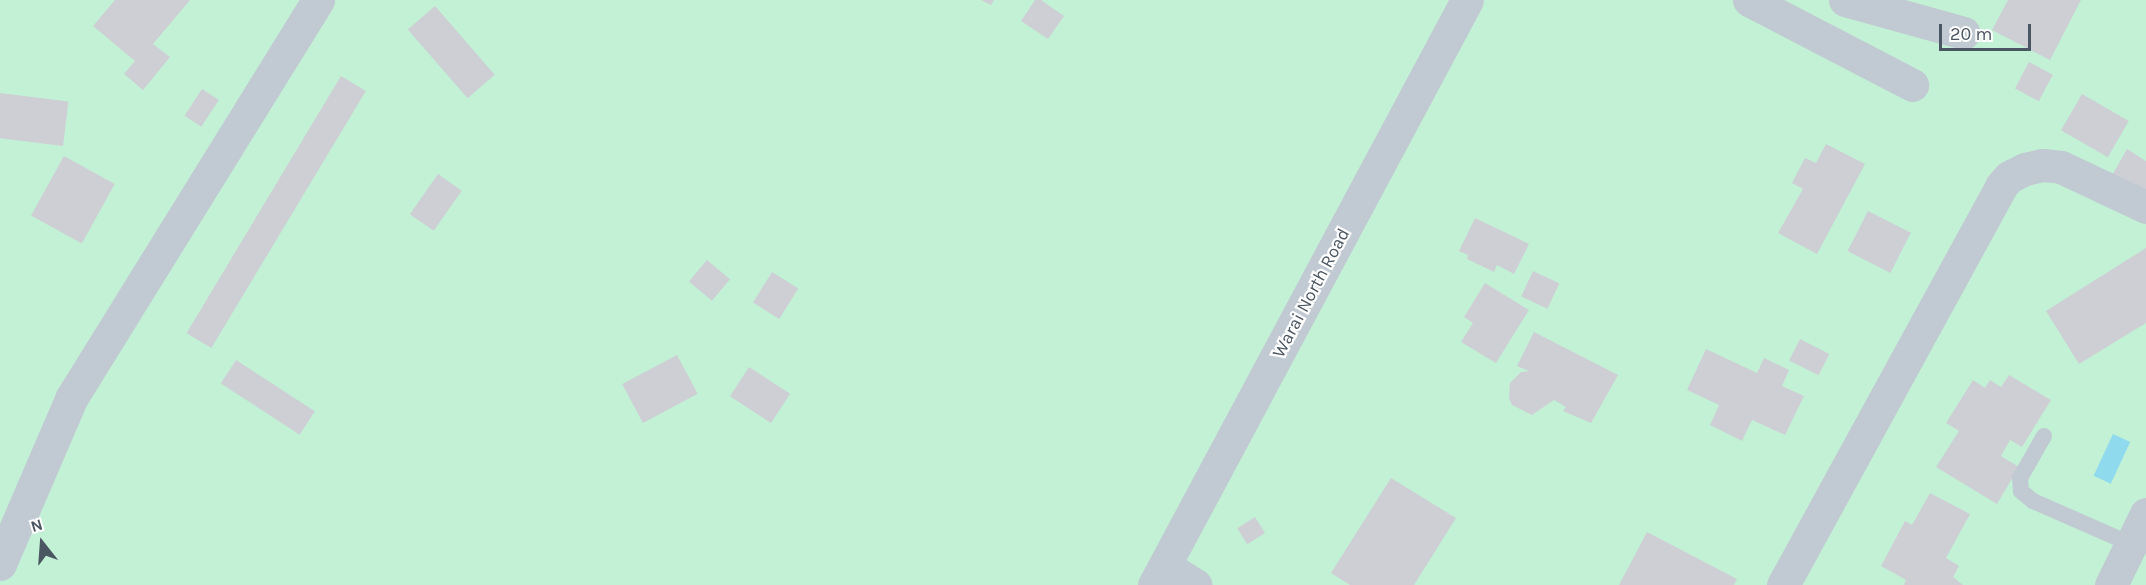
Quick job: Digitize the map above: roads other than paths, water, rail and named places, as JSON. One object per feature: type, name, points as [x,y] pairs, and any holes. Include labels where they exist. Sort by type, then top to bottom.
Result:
[{"type":"street","points":[[0,564],[72,397],[318,0]]},
{"type":"street","name":"Warai North Road","points":[[1159,575],[1467,0]]},
{"type":"street","points":[[1749,0],[1912,86]]},
{"type":"street","points":[[1845,0],[1964,33]]},
{"type":"street","points":[[1783,585],[1996,196],[2009,177],[2025,169],[2043,165],[2061,167],[2146,207]]},
{"type":"street","points":[[2111,585],[2146,514]]},
{"type":"street","points":[[1159,575],[1195,585]]},
{"type":"lane","points":[[2044,436],[2019,478],[2021,491],[2033,501],[2132,544]]},
{"type":"water","points":[[2113,434],[2130,442],[2111,484],[2094,476]]}]
